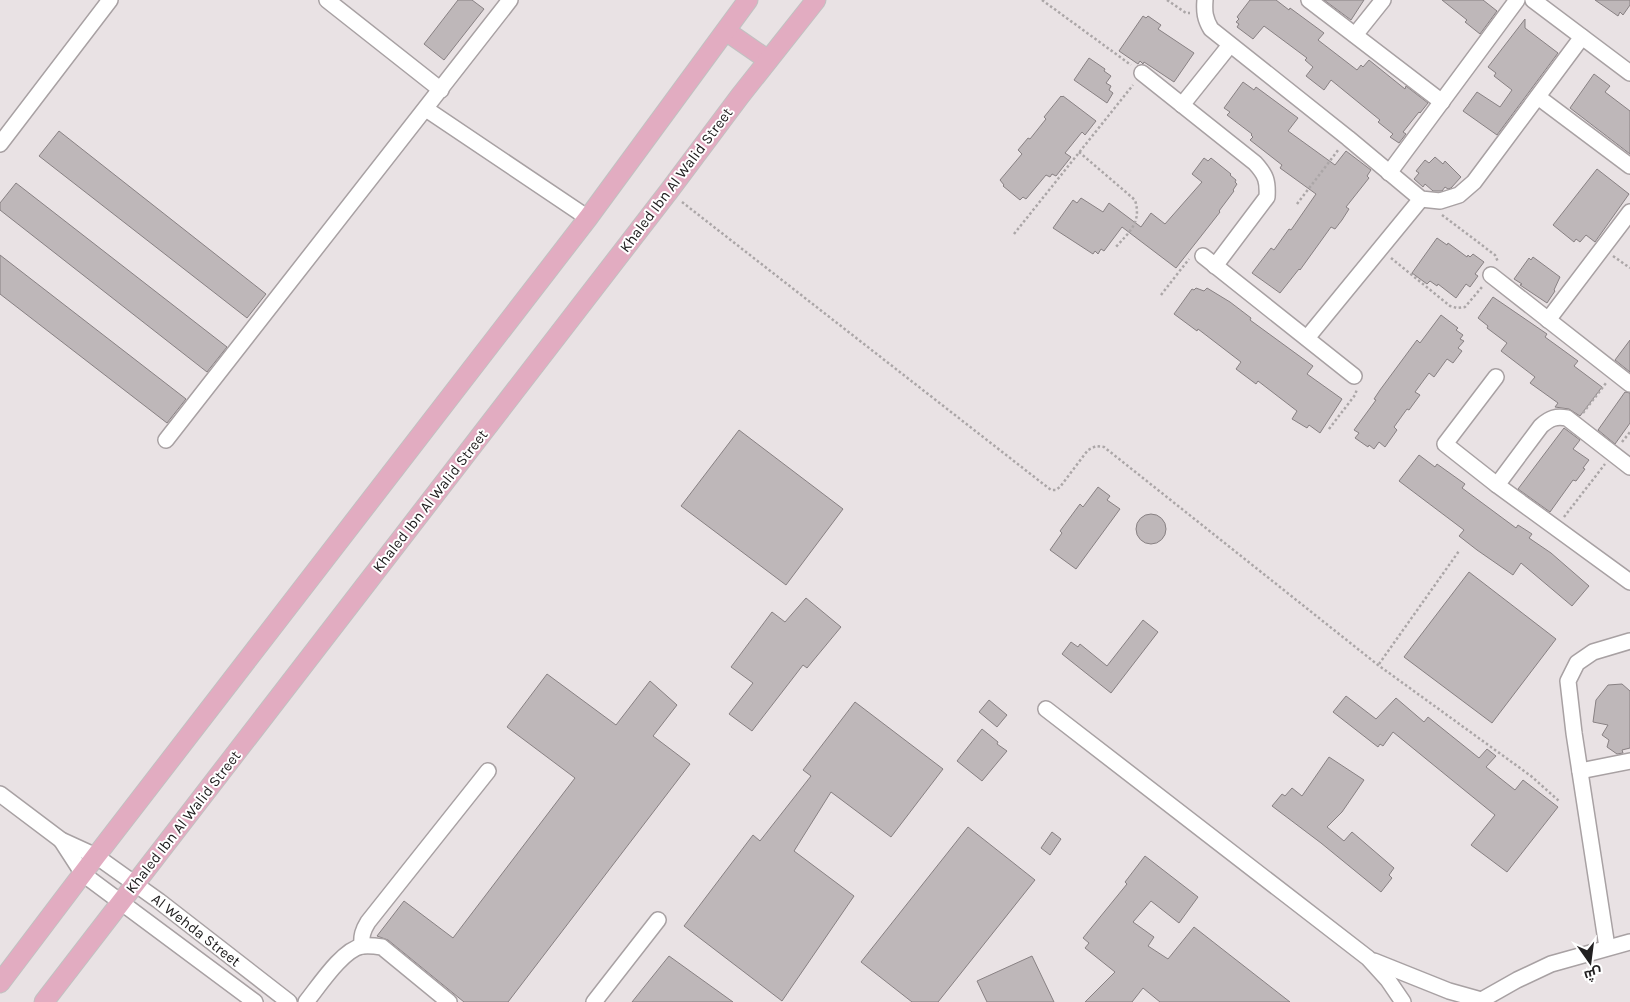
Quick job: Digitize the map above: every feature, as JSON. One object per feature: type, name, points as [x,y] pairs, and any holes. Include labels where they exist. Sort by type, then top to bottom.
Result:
[{"type":"main road","points":[[0,983],[588,218],[748,0]]},
{"type":"main road","name":"Khaled Ibn Al Walid Street","points":[[44,1002],[816,0]]},
{"type":"main road","points":[[726,30],[768,60]]},
{"type":"street","points":[[0,144],[110,0]]},
{"type":"street","points":[[327,0],[441,90]]},
{"type":"street","points":[[166,440],[510,0]]},
{"type":"street","points":[[1309,0],[1442,102]]},
{"type":"street","points":[[1355,36],[1383,0]]},
{"type":"street","points":[[1389,173],[1517,0]]},
{"type":"street","points":[[1533,0],[1630,72]]},
{"type":"street","points":[[1204,5],[1206,20],[1211,29],[1421,199],[1440,201],[1459,195],[1474,182],[1582,37]]},
{"type":"street","points":[[1182,105],[1230,44]]},
{"type":"street","points":[[1142,73],[1256,163],[1264,173],[1268,185],[1267,197],[1209,261],[1354,376]]},
{"type":"street","points":[[1538,97],[1630,166]]},
{"type":"street","points":[[426,109],[588,218]]},
{"type":"street","points":[[1306,338],[1421,199]]},
{"type":"street","points":[[1548,320],[1630,212]]},
{"type":"street","points":[[1491,275],[1630,384]]},
{"type":"street","points":[[1496,377],[1445,444],[1497,485],[1630,582]]},
{"type":"street","points":[[1497,485],[1541,426],[1548,419],[1558,416],[1567,418],[1630,467]]},
{"type":"street","points":[[1607,947],[1568,681],[1577,663],[1593,652],[1630,641]]},
{"type":"street","points":[[1046,709],[1368,958],[1388,980],[1403,1002]]},
{"type":"street","points":[[1580,771],[1630,761]]},
{"type":"street","points":[[362,946],[363,929],[368,922],[488,771]]},
{"type":"street","points":[[0,794],[61,840]]},
{"type":"street","name":"Al Wehda Street","points":[[61,840],[96,856],[290,1002]]},
{"type":"street","name":"Al Wehda Street","points":[[61,840],[83,874],[255,1002]]},
{"type":"street","points":[[594,1002],[658,920]]},
{"type":"street","points":[[1368,958],[1449,991],[1479,1001],[1551,964],[1630,942]]},
{"type":"street","points":[[306,1002],[344,956],[362,946],[382,947],[449,1002]]},
{"type":"path","points":[[1014,234],[1142,73],[1042,0]]},
{"type":"path","points":[[1167,0],[1186,13],[1195,14],[1204,5]]},
{"type":"path","points":[[1296,204],[1348,138]]},
{"type":"path","points":[[1079,152],[1135,200],[1138,210],[1137,219],[1133,228],[1115,248]]},
{"type":"path","points":[[669,191],[1051,490],[1056,490],[1060,487],[1088,450],[1096,446],[1104,447],[1378,665],[1531,776],[1559,801]]},
{"type":"path","points":[[1380,250],[1450,306],[1458,308],[1465,307],[1491,275],[1498,266],[1498,260],[1495,255],[1421,199]]},
{"type":"path","points":[[1603,248],[1630,268]]},
{"type":"path","points":[[1160,295],[1190,259],[1196,255],[1209,261]]},
{"type":"path","points":[[1575,424],[1614,372]]},
{"type":"path","points":[[1329,429],[1355,394],[1357,388],[1354,376]]},
{"type":"path","points":[[1556,528],[1630,432]]},
{"type":"path","points":[[1378,665],[1459,551]]},
{"type":"building","points":[[458,0],[472,0],[484,9],[444,60],[424,44]]},
{"type":"building","points":[[1250,0],[1276,0],[1289,10],[1290,8],[1324,33],[1318,40],[1357,70],[1361,65],[1363,67],[1369,60],[1405,89],[1406,86],[1428,103],[1403,132],[1406,134],[1399,143],[1390,137],[1393,134],[1378,122],[1380,120],[1331,80],[1324,90],[1306,76],[1313,67],[1305,60],[1307,58],[1264,26],[1253,39],[1237,27],[1239,24],[1236,22],[1239,19],[1237,17]]},
{"type":"building","points":[[1324,0],[1364,0],[1351,20]]},
{"type":"building","points":[[1442,0],[1483,0],[1497,11],[1480,34],[1465,22],[1467,20]]},
{"type":"building","points":[[1595,0],[1630,0],[1630,5],[1623,15],[1620,12],[1618,16]]},
{"type":"building","points":[[1143,16],[1146,18],[1148,16],[1161,25],[1158,29],[1194,53],[1174,82],[1144,62],[1143,64],[1140,61],[1138,64],[1119,51]]},
{"type":"building","points":[[1525,19],[1525,28],[1558,53],[1497,135],[1463,111],[1477,92],[1500,107],[1512,90],[1494,76],[1496,73],[1488,67]]},
{"type":"building","points":[[1089,58],[1105,69],[1104,71],[1111,76],[1106,83],[1111,86],[1109,90],[1113,93],[1107,103],[1074,80]]},
{"type":"building","points":[[1594,74],[1610,86],[1605,92],[1630,111],[1630,154],[1570,108]]},
{"type":"building","points":[[1243,82],[1254,90],[1256,87],[1298,118],[1288,131],[1335,165],[1346,151],[1371,170],[1367,176],[1369,178],[1346,207],[1349,209],[1342,220],[1335,229],[1331,227],[1300,270],[1280,293],[1252,273],[1271,248],[1274,250],[1289,229],[1291,230],[1316,194],[1280,168],[1282,165],[1250,140],[1253,137],[1252,134],[1227,115],[1230,112],[1224,108]]},
{"type":"building","points":[[1061,96],[1096,121],[1085,135],[1082,132],[1065,153],[1071,157],[1056,176],[1052,174],[1050,177],[1046,175],[1026,199],[1023,197],[1020,200],[1003,186],[1000,180],[1022,154],[1018,150],[1028,138],[1030,139],[1046,119],[1044,117]]},
{"type":"building","points":[[59,131],[266,294],[247,318],[39,156]]},
{"type":"building","points":[[1435,157],[1443,164],[1445,161],[1461,177],[1451,188],[1445,187],[1442,191],[1433,191],[1425,184],[1423,187],[1414,179],[1419,173],[1416,171],[1425,160],[1429,163]]},
{"type":"building","points":[[1204,158],[1208,161],[1211,158],[1231,174],[1237,184],[1220,212],[1176,268],[1122,227],[1104,251],[1101,249],[1098,254],[1095,251],[1093,254],[1053,228],[1073,200],[1077,203],[1081,198],[1103,212],[1109,203],[1141,227],[1151,213],[1165,224],[1202,182],[1192,174]]},
{"type":"building","points":[[1597,169],[1629,194],[1595,242],[1586,235],[1580,242],[1576,239],[1574,242],[1553,225]]},
{"type":"building","points":[[16,183],[227,347],[207,372],[0,210],[0,203]]},
{"type":"building","points":[[1437,238],[1447,245],[1448,243],[1467,257],[1473,254],[1484,262],[1475,274],[1478,276],[1470,287],[1466,284],[1456,298],[1438,284],[1437,286],[1430,281],[1427,284],[1412,273]]},
{"type":"building","points":[[0,255],[186,399],[167,423],[0,294]]},
{"type":"building","points":[[1533,257],[1560,277],[1555,291],[1547,303],[1514,279],[1529,258],[1531,260]]},
{"type":"building","points":[[1196,288],[1204,291],[1207,288],[1230,302],[1251,318],[1250,320],[1313,366],[1307,374],[1342,399],[1320,433],[1309,425],[1307,428],[1292,419],[1297,411],[1258,381],[1256,384],[1236,369],[1241,362],[1198,329],[1197,331],[1174,314],[1192,289]]},
{"type":"building","points":[[1493,297],[1547,334],[1545,337],[1578,361],[1574,366],[1602,387],[1580,416],[1569,409],[1555,407],[1558,403],[1530,383],[1535,377],[1501,351],[1507,343],[1487,328],[1488,326],[1478,318]]},
{"type":"building","points":[[1441,315],[1458,328],[1456,330],[1463,335],[1460,339],[1464,341],[1458,348],[1462,351],[1453,363],[1447,359],[1434,377],[1429,373],[1415,392],[1420,395],[1394,427],[1397,430],[1385,447],[1379,442],[1374,449],[1369,445],[1368,447],[1355,438],[1359,433],[1354,430],[1376,400],[1374,399],[1380,390],[1417,340],[1420,343]]},
{"type":"building","points":[[1630,340],[1630,372],[1615,360]]},
{"type":"building","points":[[1625,392],[1630,393],[1630,423],[1615,444],[1598,430]]},
{"type":"building","points":[[1564,428],[1580,440],[1573,449],[1589,460],[1576,481],[1573,480],[1550,512],[1518,489]]},
{"type":"building","points":[[739,430],[843,509],[786,585],[681,506]]},
{"type":"building","points":[[1419,455],[1435,467],[1437,464],[1465,484],[1462,488],[1516,528],[1518,525],[1532,534],[1529,538],[1551,553],[1589,586],[1572,606],[1521,563],[1513,575],[1477,550],[1459,536],[1464,530],[1399,481]]},
{"type":"building","points":[[1098,487],[1110,496],[1107,500],[1120,509],[1076,569],[1050,550],[1062,533],[1060,531],[1080,504],[1083,507]]},
{"type":"building","points":[[1151,514],[1162,518],[1166,529],[1162,540],[1151,544],[1140,540],[1136,529],[1140,518]]},
{"type":"building","points":[[1469,572],[1556,639],[1492,723],[1404,657]]},
{"type":"building","points":[[806,598],[841,627],[807,668],[803,665],[752,731],[729,714],[753,683],[731,667],[772,612],[785,622]]},
{"type":"building","points":[[1143,620],[1158,632],[1111,693],[1062,654],[1071,642],[1078,647],[1080,644],[1107,666]]},
{"type":"building","points":[[547,674],[616,725],[650,681],[677,705],[653,736],[690,764],[508,1002],[464,1002],[388,940],[377,936],[404,901],[453,938],[575,778],[507,727]]},
{"type":"building","points":[[1622,684],[1630,691],[1630,748],[1622,750],[1623,753],[1617,754],[1607,747],[1609,740],[1602,735],[1608,725],[1593,722],[1596,700],[1608,685]]},
{"type":"building","points":[[1346,696],[1376,719],[1396,698],[1424,722],[1428,717],[1479,758],[1487,749],[1496,756],[1486,767],[1515,790],[1523,780],[1558,807],[1507,872],[1471,845],[1495,815],[1393,732],[1383,746],[1380,744],[1378,747],[1333,712]]},
{"type":"building","points":[[989,700],[1007,715],[997,727],[979,712]]},
{"type":"building","points":[[855,702],[943,769],[891,837],[831,792],[794,851],[854,896],[782,1001],[684,926],[753,835],[760,841],[811,776],[803,770]]},
{"type":"building","points":[[982,729],[1007,751],[982,781],[957,761]]},
{"type":"building","points":[[1329,757],[1364,780],[1342,812],[1327,827],[1344,841],[1352,832],[1394,868],[1389,875],[1392,878],[1381,892],[1272,806],[1282,794],[1285,796],[1292,788],[1302,796]]},
{"type":"building","points":[[968,827],[1035,880],[938,1002],[912,1002],[861,962]]},
{"type":"building","points":[[1052,832],[1061,839],[1050,855],[1041,848]]},
{"type":"building","points":[[1145,856],[1198,897],[1179,923],[1151,901],[1133,922],[1154,937],[1148,946],[1168,959],[1194,927],[1290,1002],[1160,1002],[1143,988],[1132,1002],[1085,1002],[1115,972],[1085,948],[1089,943],[1083,938],[1127,884],[1125,882]]},
{"type":"building","points":[[669,956],[733,1002],[632,1002]]},
{"type":"building","points":[[1032,956],[1054,1002],[987,1002],[977,981]]}]
